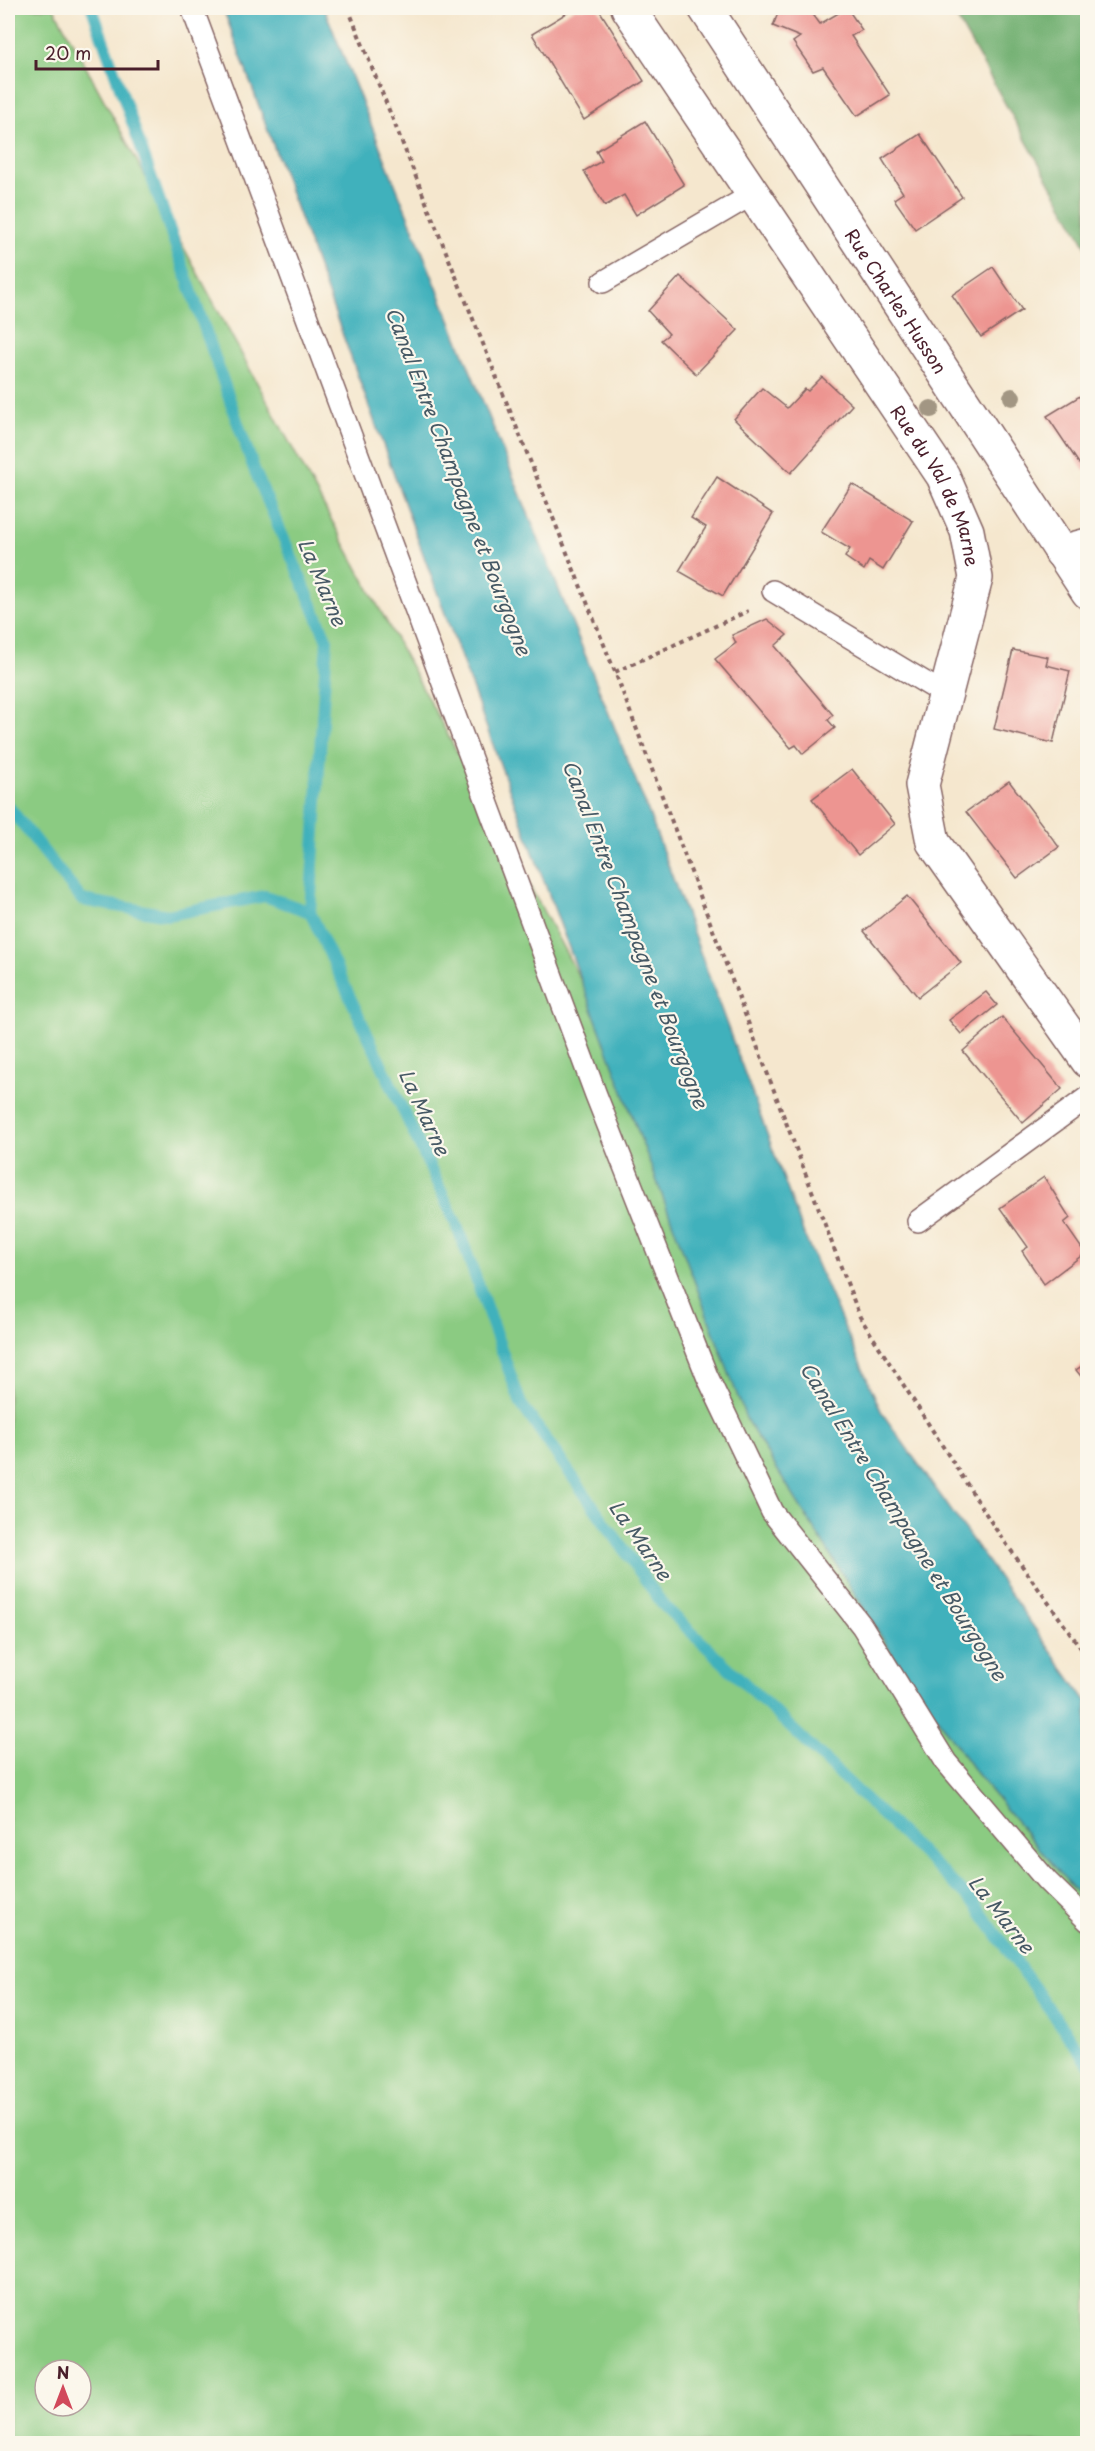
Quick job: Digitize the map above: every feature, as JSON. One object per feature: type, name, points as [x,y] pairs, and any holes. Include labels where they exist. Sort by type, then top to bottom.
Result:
[{"type":"street","name":"Rue du Val de Marne","points":[[628,8],[943,476],[967,531],[976,578],[922,785],[933,842],[1088,1061]]},
{"type":"street","name":"Rue Charles Husson","points":[[705,8],[1074,549],[1088,592]]},
{"type":"lane","points":[[192,8],[596,1095],[707,1376],[772,1512],[862,1626],[946,1762],[1047,1881],[1088,1921]]},
{"type":"lane","points":[[603,282],[753,194]]},
{"type":"lane","points":[[773,591],[946,695]]},
{"type":"lane","points":[[918,1221],[1088,1097]]},
{"type":"path","points":[[348,8],[615,672],[860,1317],[995,1528],[1088,1658]]},
{"type":"path","points":[[615,672],[753,609],[773,591]]},
{"type":"green space","points":[[8,8],[54,8],[798,1381],[1087,1754],[1088,2443],[8,2444]]},
{"type":"green space","points":[[951,8],[1087,8],[1087,248]]},
{"type":"water","name":"Canal Entre Champagne et Bourgogne","points":[[223,8],[324,8],[647,808],[805,1237],[882,1413],[1087,1702],[1087,1905],[978,1776],[889,1649],[747,1421],[507,783]]},
{"type":"building","points":[[575,8],[598,8],[644,81],[584,120],[532,34]]},
{"type":"building","points":[[780,8],[809,9],[820,24],[847,8],[862,30],[851,36],[890,95],[857,116],[823,67],[813,71],[793,42],[800,37],[773,26]]},
{"type":"building","points":[[645,121],[684,185],[636,215],[624,195],[605,206],[584,171],[602,161],[596,151]]},
{"type":"building","points":[[920,134],[962,197],[915,229],[894,199],[903,193],[882,159]]},
{"type":"building","points":[[993,267],[1022,310],[981,337],[952,295]]},
{"type":"building","points":[[680,276],[738,330],[696,374],[661,340],[669,334],[648,311]]},
{"type":"building","points":[[822,377],[852,405],[791,473],[734,419],[762,388],[787,408],[805,389],[808,391]]},
{"type":"building","points":[[1088,391],[1088,469],[1084,471],[1047,416]]},
{"type":"building","points":[[717,477],[773,514],[723,596],[679,571],[706,527],[691,518]]},
{"type":"building","points":[[852,484],[913,521],[883,570],[869,561],[864,570],[845,557],[850,549],[821,532]]},
{"type":"building","points":[[767,619],[787,635],[775,646],[833,715],[828,720],[835,728],[803,754],[796,745],[791,748],[715,659],[736,643],[732,635]]},
{"type":"building","points":[[1013,650],[1048,657],[1046,665],[1070,671],[1053,743],[994,729]]},
{"type":"building","points":[[852,769],[895,824],[858,855],[812,799]]},
{"type":"building","points":[[1009,781],[1059,847],[1017,878],[966,812]]},
{"type":"building","points":[[907,896],[961,963],[918,997],[864,931]]},
{"type":"building","points":[[986,992],[997,1005],[961,1034],[949,1020]]},
{"type":"building","points":[[1002,1017],[1062,1089],[1023,1123],[963,1051]]},
{"type":"building","points":[[1044,1177],[1070,1218],[1064,1223],[1085,1253],[1044,1284],[1022,1251],[1028,1247],[1000,1208]]},
{"type":"building","points":[[1088,1362],[1088,1385],[1076,1370]]},
{"type":"waterway","name":"La Marne","points":[[92,8],[254,469],[327,640],[310,912],[456,1223],[521,1404],[664,1606],[975,1904],[1088,2063]]},
{"type":"waterway","points":[[8,806],[82,900],[168,915],[265,896],[310,912]]}]
